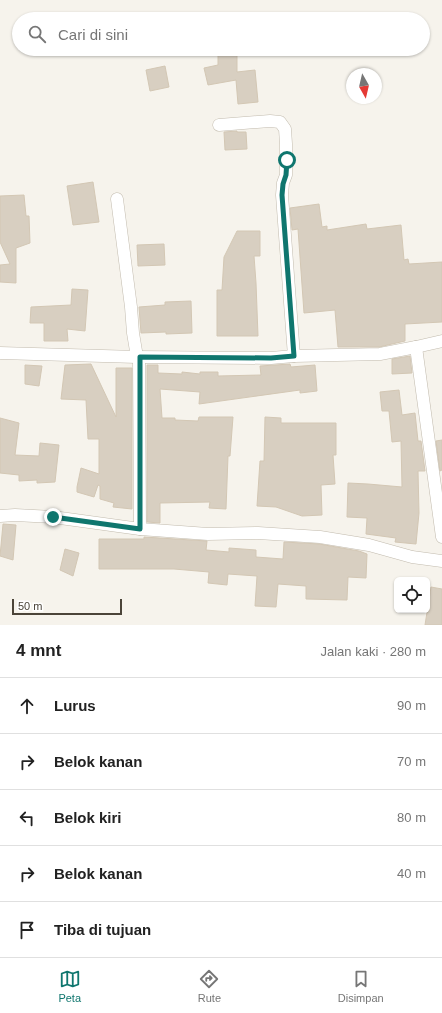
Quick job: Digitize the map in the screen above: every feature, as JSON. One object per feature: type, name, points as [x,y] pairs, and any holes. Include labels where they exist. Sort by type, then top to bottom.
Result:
[{"type":"street","points":[[219,125],[270,121],[280,122],[285,129],[287,160],[282,195],[294,356]]},
{"type":"street","points":[[117,199],[133,334],[138,357],[140,529]]},
{"type":"street","points":[[0,353],[138,357],[271,358],[380,354],[442,341]]},
{"type":"street","points":[[416,347],[442,538]]},
{"type":"street","points":[[0,516],[14,515],[53,517],[140,529],[208,534],[258,533],[320,537],[369,544],[412,557],[442,562]]},
{"type":"building","points":[[218,56],[237,56],[237,72],[255,70],[258,102],[238,104],[236,80],[208,85],[204,68],[218,65]]},
{"type":"building","points":[[165,66],[169,87],[150,91],[146,70]]},
{"type":"building","points":[[224,132],[246,132],[247,149],[225,150]]},
{"type":"building","points":[[93,182],[99,222],[73,225],[67,186]]},
{"type":"building","points":[[24,195],[26,216],[29,216],[30,243],[16,248],[16,283],[0,282],[0,265],[10,264],[0,242],[0,196]]},
{"type":"building","points":[[319,204],[322,227],[327,226],[327,230],[366,224],[367,229],[401,225],[404,260],[408,259],[409,264],[442,262],[442,322],[405,324],[405,341],[379,347],[338,347],[335,310],[304,313],[298,229],[292,230],[290,208]]},
{"type":"building","points":[[237,231],[260,231],[260,256],[254,256],[258,336],[217,336],[217,290],[222,290],[224,257]]},
{"type":"building","points":[[164,244],[165,265],[138,266],[137,245]]},
{"type":"building","points":[[72,289],[88,290],[85,331],[67,329],[68,341],[44,341],[44,323],[30,323],[31,307],[71,305]]},
{"type":"building","points":[[191,301],[192,333],[141,333],[139,307],[165,305],[165,302]]},
{"type":"building","points":[[410,356],[412,373],[392,374],[392,359]]},
{"type":"building","points":[[91,364],[116,417],[116,368],[132,368],[132,509],[113,507],[114,503],[100,499],[100,486],[98,485],[94,497],[77,492],[81,468],[99,474],[99,439],[88,439],[86,400],[61,399],[65,365]]},
{"type":"building","points":[[290,364],[291,367],[315,365],[317,391],[300,393],[300,390],[199,404],[200,392],[160,389],[162,418],[198,421],[199,417],[233,417],[230,456],[228,456],[226,509],[209,508],[210,502],[160,503],[160,523],[147,522],[147,365],[158,365],[158,373],[182,374],[182,372],[200,374],[200,372],[218,372],[218,376],[261,375],[260,366]]},
{"type":"building","points":[[25,365],[42,366],[39,386],[25,384]]},
{"type":"building","points":[[399,390],[402,415],[415,413],[418,441],[421,441],[425,471],[418,471],[419,513],[416,544],[395,542],[396,538],[366,534],[367,518],[347,517],[348,483],[402,487],[401,441],[392,442],[389,411],[382,411],[380,392]]},
{"type":"building","points":[[265,417],[281,418],[281,423],[336,423],[336,455],[333,455],[335,484],[321,485],[322,515],[302,516],[276,507],[257,506],[260,461],[264,461]]},
{"type":"building","points":[[0,418],[19,423],[15,455],[39,456],[40,443],[59,445],[55,482],[37,483],[37,480],[19,481],[19,475],[0,473]]},
{"type":"building","points":[[442,440],[442,470],[440,471],[436,441]]},
{"type":"building","points":[[3,524],[16,525],[13,560],[0,556]]},
{"type":"building","points":[[144,537],[207,541],[206,550],[229,552],[229,548],[256,550],[256,557],[283,559],[284,542],[319,544],[359,551],[367,554],[366,578],[348,577],[347,600],[306,599],[306,586],[278,584],[276,607],[255,606],[257,576],[228,574],[227,585],[208,583],[209,572],[174,569],[99,569],[99,539],[144,539]]},
{"type":"building","points":[[65,549],[79,553],[73,576],[60,570]]},
{"type":"building","points":[[431,587],[442,589],[442,625],[425,625],[427,613],[430,613]]},
{"type":"route","points":[[53,517],[140,529],[140,357],[271,358],[294,356],[282,195],[287,160]]}]
